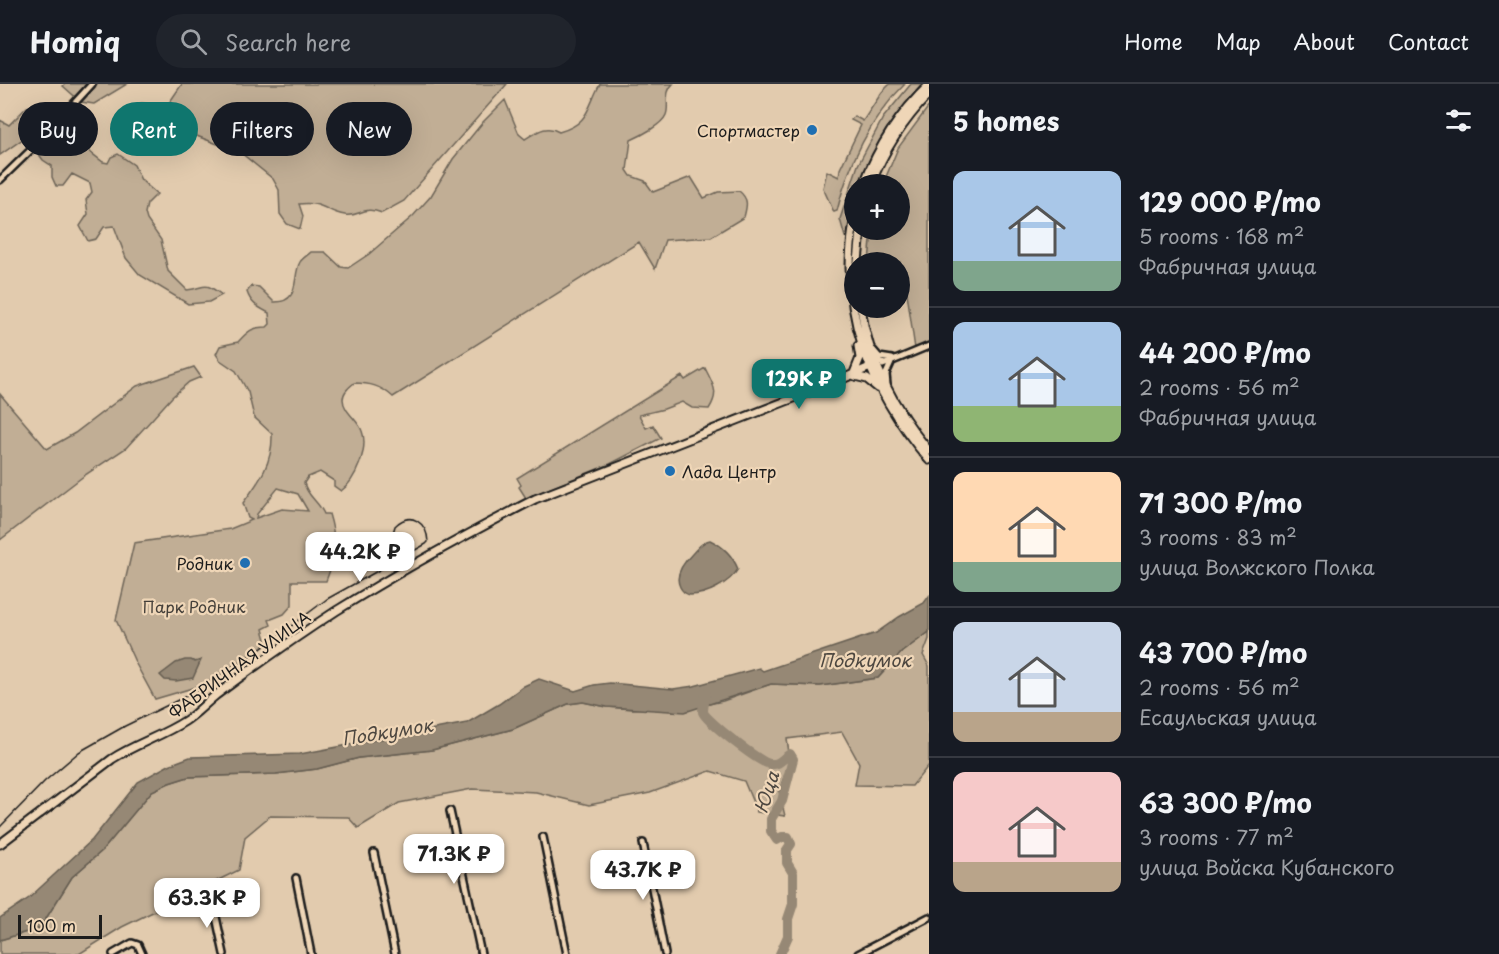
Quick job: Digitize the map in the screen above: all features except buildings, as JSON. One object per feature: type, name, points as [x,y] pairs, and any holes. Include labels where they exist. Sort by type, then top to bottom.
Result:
[{"type":"main road","points":[[869,174],[888,136],[912,102],[929,85]]},
{"type":"main road","points":[[876,174],[905,121],[929,94]]},
{"type":"main road","points":[[852,318],[859,351],[858,365],[854,375],[867,379],[884,389],[929,451]]},
{"type":"main road","points":[[855,318],[877,374],[901,419],[912,434],[918,437]]},
{"type":"main road","points":[[864,318],[874,367],[884,389],[902,428],[929,460]]},
{"type":"main road","name":"ФАБРИЧНАЯ УЛИЦА","points":[[0,844],[112,759],[129,748],[181,723],[216,695],[336,612],[424,559],[535,499],[874,367]]},
{"type":"street","points":[[0,179],[38,143],[92,84]]},
{"type":"street","points":[[858,318],[866,349],[874,367],[929,346]]},
{"type":"street","points":[[871,348],[879,357],[892,360]]},
{"type":"street","points":[[884,389],[887,368],[892,360]]},
{"type":"street","points":[[450,811],[481,954]]},
{"type":"street","points":[[543,837],[567,954]]},
{"type":"street","points":[[643,843],[665,954]]},
{"type":"street","points":[[374,853],[395,954]]},
{"type":"street","points":[[296,878],[311,954]]},
{"type":"street","points":[[212,898],[224,954]]},
{"type":"street","points":[[858,954],[929,917]]},
{"type":"street","points":[[113,954],[132,943],[138,945],[142,954]]},
{"type":"green space","points":[[65,84],[127,84],[97,102],[81,102],[63,86]]},
{"type":"green space","points":[[182,84],[507,84],[404,201],[382,213],[370,210],[350,215],[339,214],[319,205],[299,204],[303,216],[300,229],[287,224],[280,214],[279,190],[273,179],[245,156],[314,156],[314,102],[210,102],[210,141],[198,137],[198,102],[170,102]]},
{"type":"green space","name":"Парк Родник","points":[[600,84],[673,84],[668,91],[667,111],[664,119],[631,140],[627,170],[631,176],[645,181],[653,192],[691,177],[704,198],[718,192],[739,191],[746,203],[744,217],[711,237],[665,240],[655,269],[639,242],[393,397],[375,386],[354,383],[345,392],[343,399],[345,408],[360,427],[364,438],[364,447],[356,472],[341,491],[334,486],[334,481],[320,472],[308,477],[304,483],[324,514],[329,514],[332,523],[334,548],[332,564],[326,581],[292,581],[292,605],[284,614],[269,620],[271,625],[263,629],[267,643],[206,684],[155,699],[116,620],[134,543],[230,529],[252,520],[248,518],[243,503],[260,479],[270,454],[272,434],[254,417],[248,392],[236,371],[220,360],[216,354],[220,346],[238,342],[251,330],[267,327],[270,324],[269,313],[255,305],[247,292],[251,286],[259,287],[274,302],[283,301],[292,293],[300,262],[311,252],[325,252],[341,267],[348,268],[369,254],[413,216],[431,196],[453,159],[483,122],[505,100],[519,134],[525,139],[546,129],[559,132],[569,129],[582,120]],"holes":[[[278,488],[298,494],[308,511],[282,509],[256,518]]]},
{"type":"green space","points":[[890,84],[905,84],[871,127],[848,174],[844,174],[844,187],[837,211],[834,212],[823,188],[827,171],[839,177],[840,169],[861,125],[851,120],[854,116],[863,121]]},
{"type":"green space","points":[[911,84],[922,84],[886,130],[865,174],[855,174],[858,165],[883,118]]},
{"type":"green space","points":[[929,106],[929,344],[915,349],[910,314],[910,252],[870,252],[871,240],[910,240],[910,174],[887,174],[898,148]]},
{"type":"green space","points":[[18,116],[18,142],[0,155],[0,120],[9,125]]},
{"type":"green space","points":[[40,156],[95,156],[108,163],[111,157],[121,156],[134,165],[141,180],[157,194],[147,204],[145,213],[147,220],[161,240],[168,271],[187,290],[207,286],[222,295],[209,302],[188,304],[140,275],[126,258],[114,226],[104,227],[96,239],[88,241],[80,226],[88,214],[86,200],[92,192],[90,183],[72,174],[63,186],[56,186],[52,177],[52,166]]},
{"type":"green space","points":[[844,207],[844,233],[840,219]]},
{"type":"green space","points":[[194,367],[201,377],[189,382],[172,397],[126,448],[85,475],[0,540],[0,394],[47,449],[75,433],[137,386]]},
{"type":"green space","points":[[705,368],[715,393],[709,409],[692,408],[682,402],[639,415],[646,428],[653,425],[661,438],[610,464],[526,498],[519,487],[521,485],[517,478],[682,376],[685,380]]},
{"type":"green space","points":[[929,632],[923,655],[929,666],[929,765],[912,786],[855,785],[859,763],[842,732],[787,739],[790,760],[779,791],[785,816],[757,812],[744,781],[710,771],[650,793],[589,805],[536,792],[472,789],[399,803],[358,828],[348,817],[270,816],[245,837],[239,870],[122,927],[79,954],[0,954],[0,940],[40,928],[72,877],[103,850],[152,791],[169,783],[188,777],[276,774],[317,769],[359,758],[432,750],[513,729],[568,704],[583,702],[632,709],[704,705],[723,701],[771,684],[820,686],[878,678],[902,652]]},
{"type":"water","points":[[710,540],[727,552],[738,569],[730,579],[717,587],[704,593],[687,594],[678,583],[680,569],[700,545]]},
{"type":"water","name":"Подкумок","points":[[929,596],[929,632],[902,652],[878,678],[820,686],[771,684],[685,712],[607,707],[583,702],[568,704],[513,729],[432,750],[359,758],[317,769],[276,774],[188,777],[169,783],[152,791],[103,850],[72,877],[40,928],[0,940],[0,918],[29,898],[92,840],[138,782],[169,765],[190,757],[300,754],[467,723],[524,686],[539,679],[575,691],[610,683],[673,689],[694,686],[759,668],[763,671],[876,633],[924,603]]},
{"type":"water","points":[[185,660],[195,662],[201,660],[193,678],[165,680],[160,675],[176,663]]},
{"type":"waterway","name":"Юца","points":[[706,693],[703,712],[713,724],[734,741],[770,764],[779,762],[790,754],[793,759],[782,801],[771,819],[771,831],[777,840],[788,837],[791,844],[787,850],[787,863],[793,873],[793,904],[788,919],[788,936],[780,954]]},
{"type":"tram line","points":[[0,827],[45,781],[79,752],[125,726],[221,679],[327,599],[426,544],[427,535],[421,524],[407,519],[395,526],[383,568]]},
{"type":"place","name":"Спортмастер","points":[[812,130]]},
{"type":"place","name":"Лада Центр","points":[[670,471]]},
{"type":"place","name":"Родник","points":[[245,563]]}]
